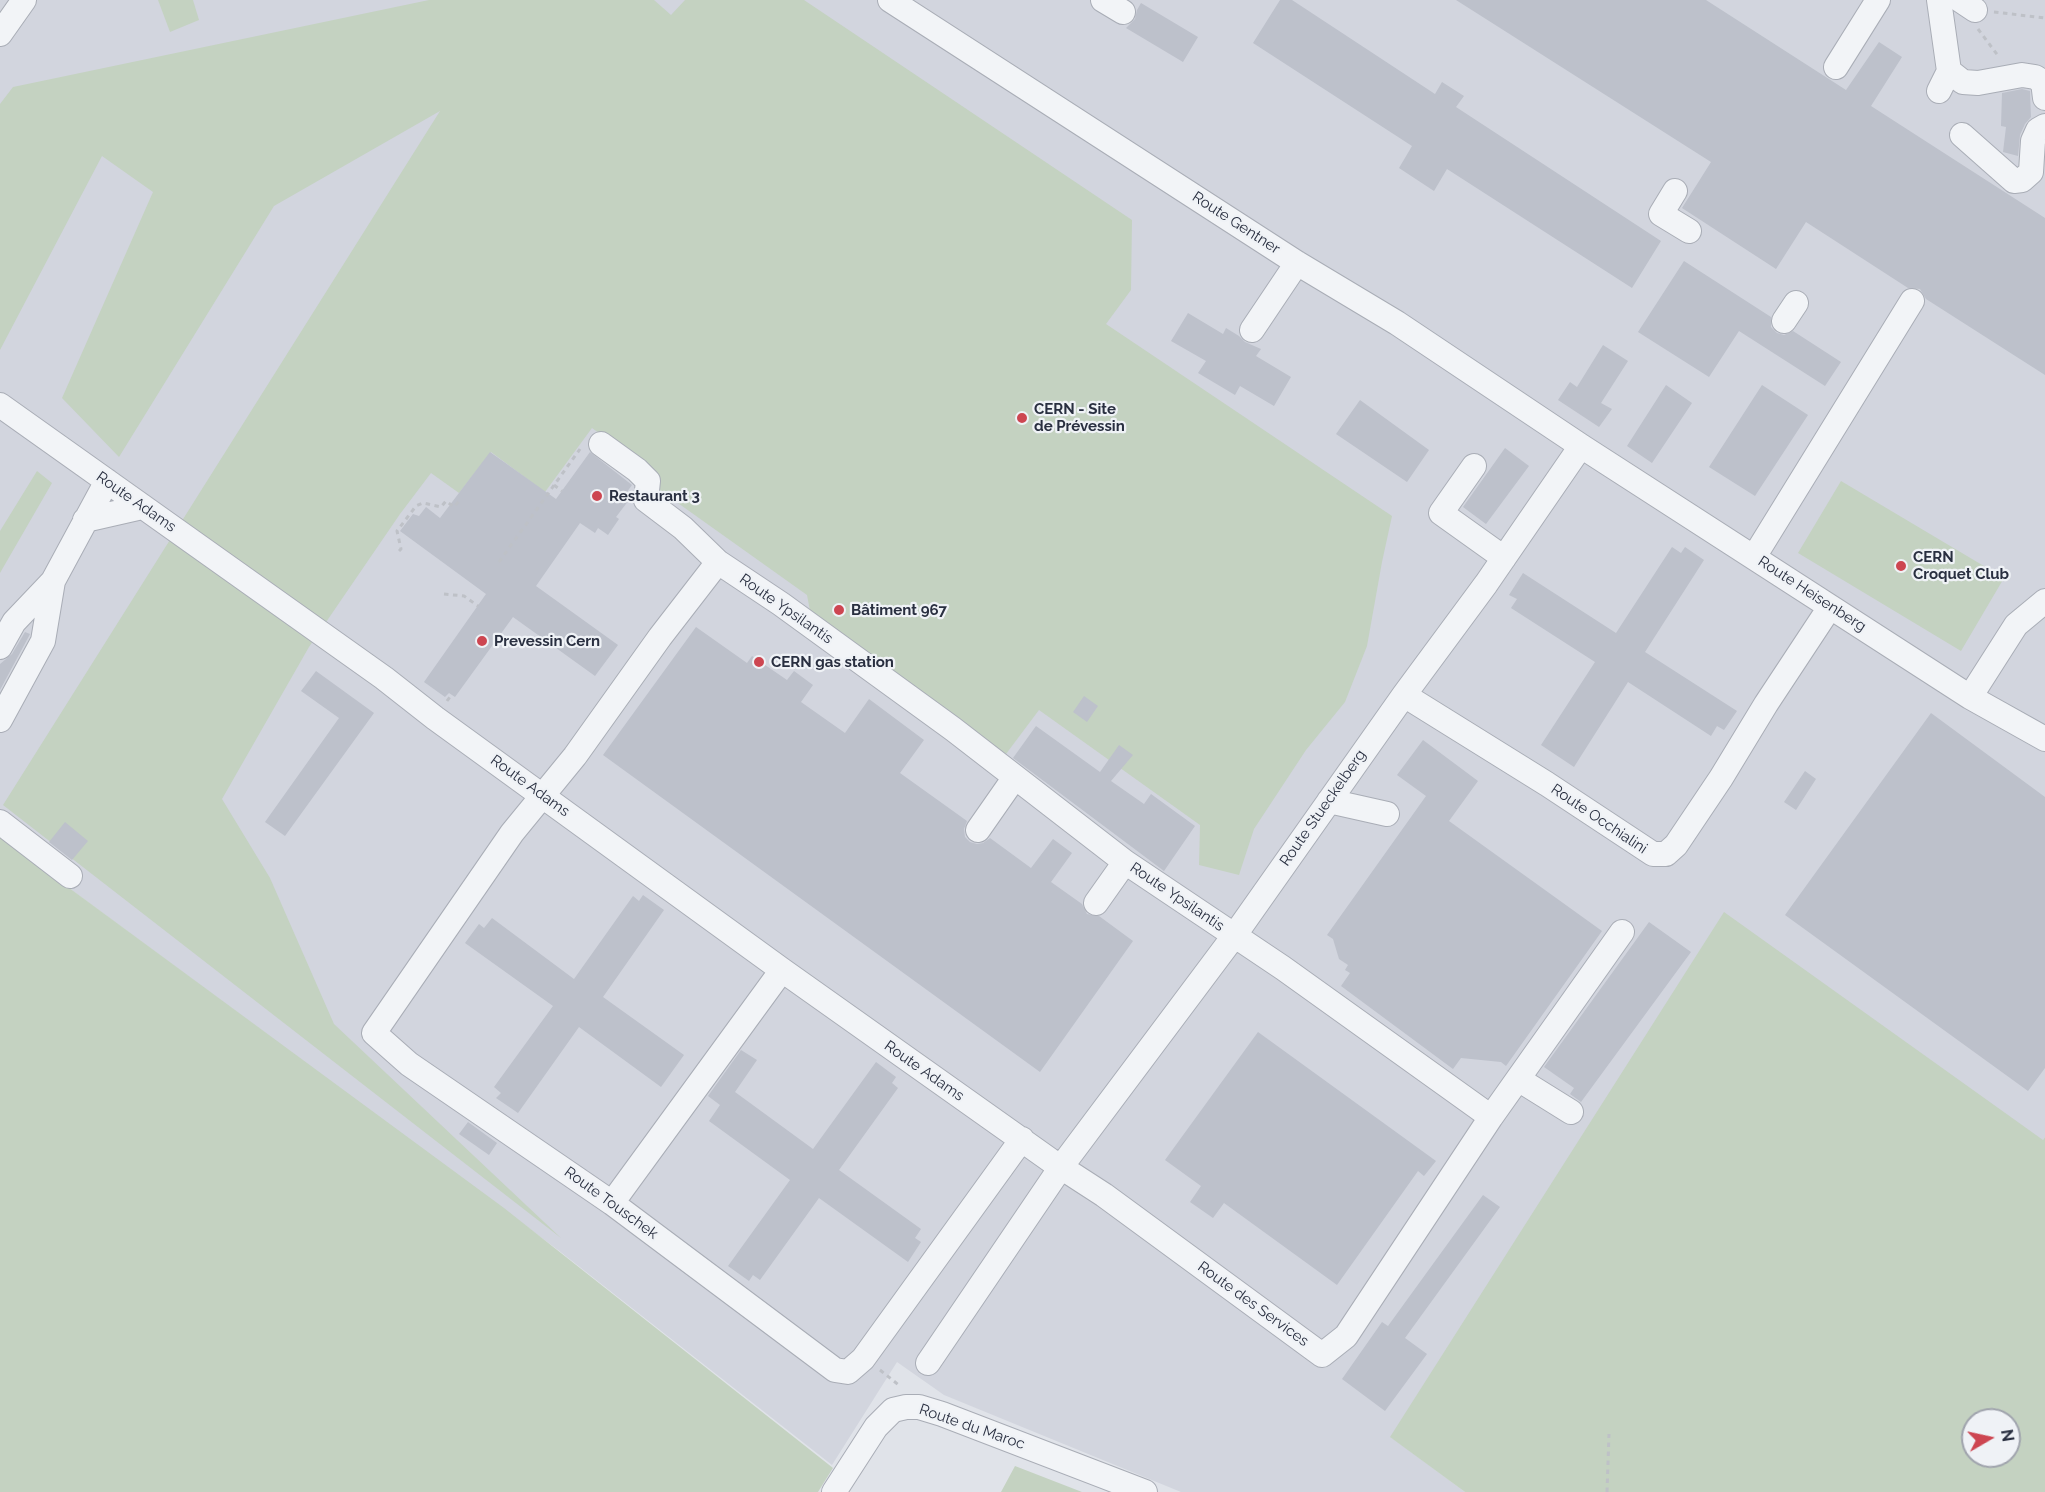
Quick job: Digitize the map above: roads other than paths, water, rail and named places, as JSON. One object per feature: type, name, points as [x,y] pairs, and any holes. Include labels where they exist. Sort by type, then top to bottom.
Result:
[{"type":"street","points":[[0,34],[24,0]]},
{"type":"street","name":"Route Gentner","points":[[890,0],[1297,263],[1397,323],[1581,446]]},
{"type":"street","points":[[1836,67],[1878,0]]},
{"type":"street","points":[[1939,0],[1944,81],[1978,82],[2022,75],[2035,77],[2043,82],[2045,98]]},
{"type":"street","points":[[1962,135],[2014,181],[2022,180],[2031,171],[2033,141],[2038,130],[2045,126]]},
{"type":"street","points":[[1675,191],[1661,214],[1689,231]]},
{"type":"street","points":[[1252,330],[1297,263]]},
{"type":"street","points":[[1754,557],[1912,301]]},
{"type":"street","name":"Route Adams","points":[[3,413],[207,550],[782,970],[1061,1167]]},
{"type":"street","name":"Route Ypsilantis","points":[[601,444],[637,470],[648,482],[646,500],[682,528],[718,562],[781,604],[1015,777],[1125,862],[1234,936]]},
{"type":"street","name":"Route Heisenberg","points":[[1581,446],[1970,697],[2045,739]]},
{"type":"street","name":"Route Stueckelberg","points":[[928,1363],[1061,1167],[1234,936],[1504,558],[1581,446]]},
{"type":"street","points":[[1474,466],[1441,513],[1504,558]]},
{"type":"street","points":[[0,648],[14,622],[53,581],[107,481]]},
{"type":"street","points":[[85,520],[142,507]]},
{"type":"street","points":[[542,795],[575,756],[660,637],[718,562]]},
{"type":"street","points":[[0,720],[43,641],[53,581]]},
{"type":"street","points":[[1970,697],[2016,625],[2045,601]]},
{"type":"street","name":"Route Occhialini","points":[[1404,695],[1547,784],[1653,854],[1666,854],[1676,845],[1721,778],[1830,607]]},
{"type":"street","points":[[978,830],[1015,777]]},
{"type":"street","name":"Route Touschek","points":[[542,795],[512,833],[374,1033],[409,1064],[612,1203],[836,1370],[848,1372],[863,1359],[1022,1139]]},
{"type":"street","points":[[1329,801],[1387,814]]},
{"type":"street","points":[[0,822],[70,876]]},
{"type":"street","points":[[1096,903],[1125,862]]},
{"type":"street","name":"Route des Services","points":[[1061,1167],[1104,1195],[1322,1355],[1346,1336],[1491,1117],[1622,932]]},
{"type":"street","points":[[1234,936],[1283,968],[1491,1117]]},
{"type":"street","points":[[612,1203],[782,970]]},
{"type":"street","points":[[1518,1079],[1571,1112]]},
{"type":"street","name":"Route du Maroc","points":[[834,1492],[876,1427],[893,1410],[906,1407],[919,1407],[942,1414],[1145,1492]]},
{"type":"place","name":"CERN - Site de Prévessin","points":[[1022,418]]},
{"type":"place","name":"Restaurant 3","points":[[597,496]]},
{"type":"place","name":"CERN Croquet Club","points":[[1901,566]]},
{"type":"place","name":"Bâtiment 967","points":[[839,610]]},
{"type":"place","name":"Prevessin Cern","points":[[482,641]]},
{"type":"place","name":"CERN gas station","points":[[759,662]]}]
